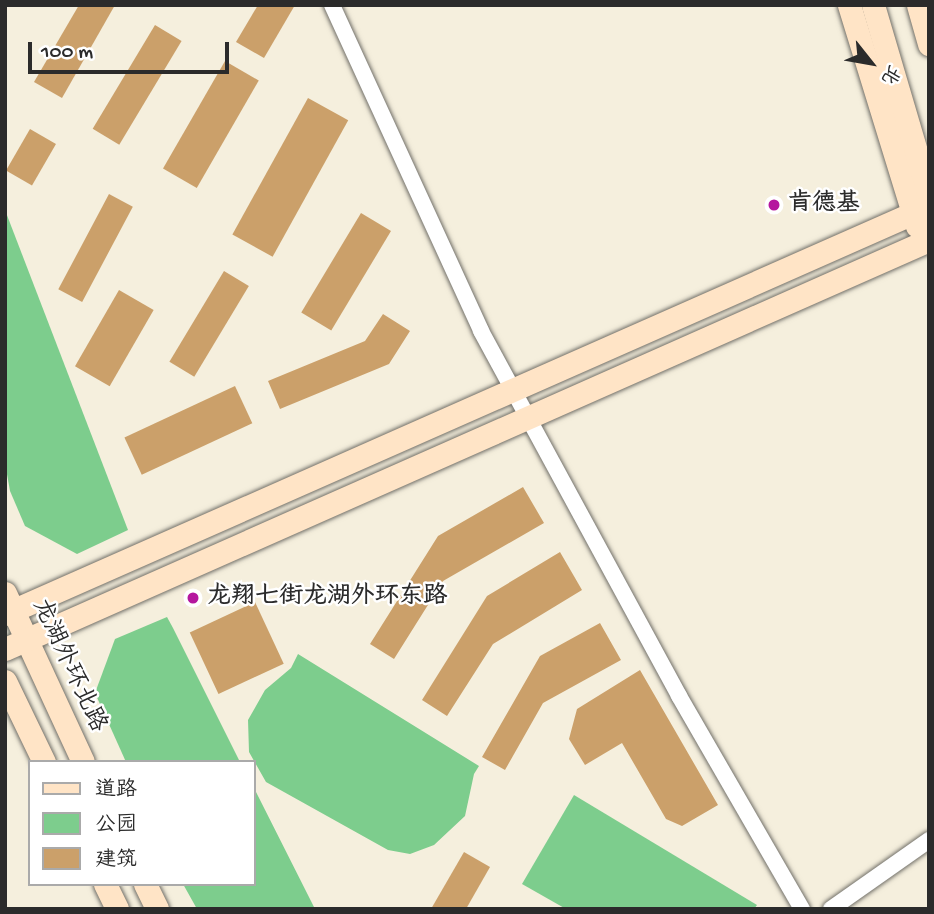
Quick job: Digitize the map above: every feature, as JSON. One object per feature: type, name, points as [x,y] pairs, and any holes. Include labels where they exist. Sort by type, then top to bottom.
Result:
[{"type":"street","points":[[332,5],[481,331],[679,696],[802,909]]},
{"type":"street","points":[[16,645],[528,418],[927,247],[920,209],[849,5]]},
{"type":"street","points":[[873,5],[929,195]]},
{"type":"street","points":[[918,5],[929,44]]},
{"type":"street","points":[[8,606],[513,390],[920,209]]},
{"type":"street","name":"龙湖外环北路","points":[[8,606],[16,645],[82,760]]},
{"type":"street","points":[[5,681],[43,760]]},
{"type":"street","points":[[831,909],[929,840]]},
{"type":"street","points":[[105,886],[117,909]]},
{"type":"street","points":[[146,886],[157,909]]},
{"type":"green space","points":[[5,210],[128,530],[77,554],[25,526],[10,491],[5,463]]},
{"type":"green space","points":[[167,617],[239,760],[125,760],[95,693],[115,639]]},
{"type":"green space","points":[[298,654],[479,766],[474,774],[465,816],[434,845],[410,854],[388,850],[266,782],[256,760],[249,752],[248,720],[265,690],[291,668]]},
{"type":"green space","points":[[256,792],[315,909],[197,909],[184,886],[256,886]]},
{"type":"green space","points":[[574,795],[757,905],[754,909],[566,909],[522,884]]},
{"type":"building","points":[[79,5],[115,5],[62,98],[34,82]]},
{"type":"building","points":[[258,5],[295,5],[264,58],[236,42]]},
{"type":"building","points":[[155,25],[182,41],[119,145],[93,129]]},
{"type":"building","points":[[225,61],[259,80],[197,188],[163,168]]},
{"type":"building","points":[[308,98],[348,120],[273,257],[232,234]]},
{"type":"building","points":[[30,129],[56,144],[32,186],[6,171]]},
{"type":"building","points":[[109,194],[133,207],[82,302],[58,289]]},
{"type":"building","points":[[361,213],[391,231],[331,330],[301,312]]},
{"type":"building","points":[[224,271],[249,286],[194,377],[169,362]]},
{"type":"building","points":[[119,290],[154,310],[110,386],[75,366]]},
{"type":"building","points":[[383,314],[410,331],[389,364],[280,409],[268,381],[365,341]]},
{"type":"building","points":[[235,386],[252,423],[142,475],[124,438]]},
{"type":"building","points":[[523,487],[544,523],[443,581],[394,659],[370,644],[438,536]]},
{"type":"building","points":[[560,552],[582,590],[493,644],[447,716],[422,700],[487,596]]},
{"type":"building","points":[[255,602],[284,664],[218,694],[190,632]]},
{"type":"building","points":[[600,623],[621,660],[543,703],[505,770],[482,757],[540,656]]},
{"type":"building","points":[[640,670],[718,805],[682,826],[666,819],[622,743],[585,765],[569,739],[577,709]]},
{"type":"building","points":[[464,852],[490,867],[466,909],[431,909]]},
{"type":"place","name":"肯德基","points":[[774,205]]},
{"type":"place","name":"龙翔七街龙湖外环东路","points":[[193,598]]}]
